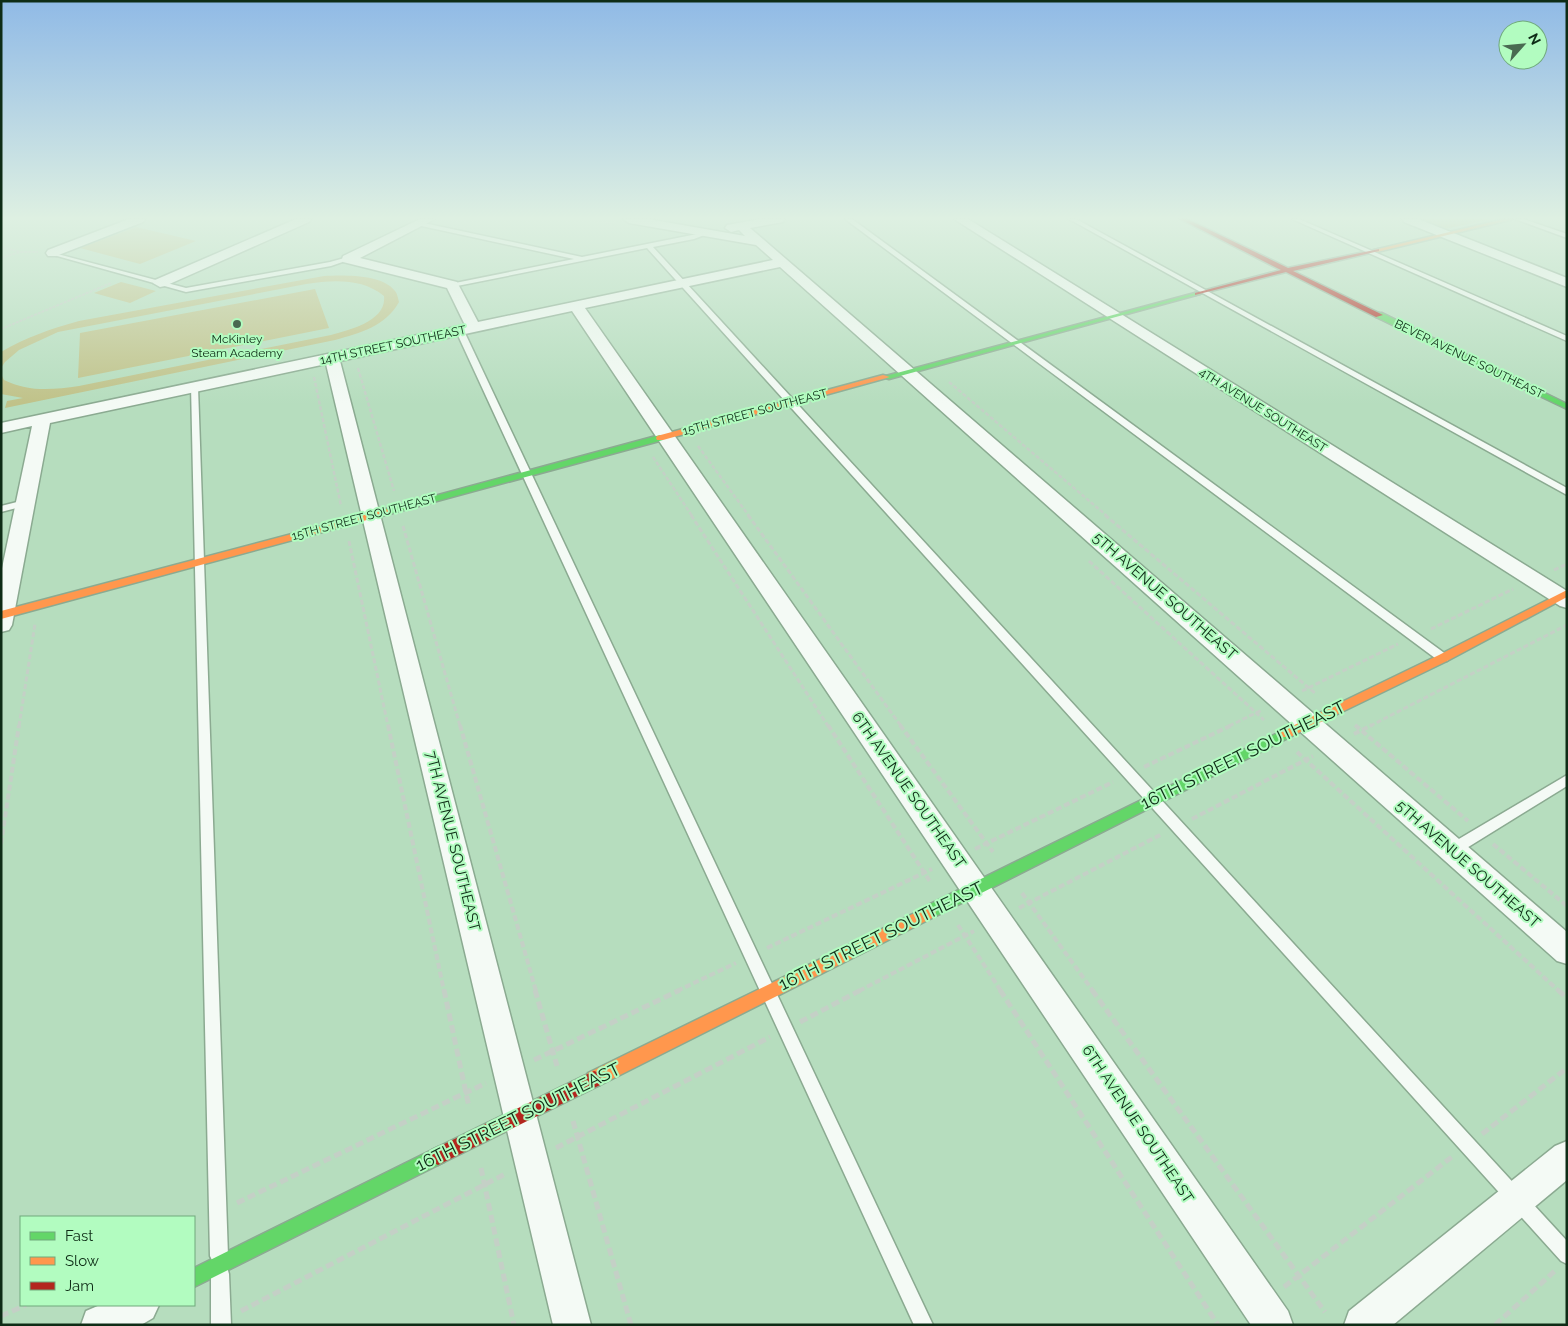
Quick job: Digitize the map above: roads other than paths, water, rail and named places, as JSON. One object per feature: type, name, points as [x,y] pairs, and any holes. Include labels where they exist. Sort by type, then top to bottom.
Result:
[{"type":"street","points":[[160,283],[165,281]]},
{"type":"street","points":[[436,281],[452,285],[467,329]]},
{"type":"street","name":"14TH STREET SOUTHEAST","points":[[1,428],[194,387],[334,363],[467,329],[693,281]]},
{"type":"street","name":"5TH AVENUE SOUTHEAST","points":[[805,281],[1567,951]]},
{"type":"street","name":"4TH AVENUE SOUTHEAST","points":[[1058,281],[1565,597]]},
{"type":"street","name":"15TH STREET SOUTHEAST","points":[[2,618],[199,562],[526,474],[658,445],[791,403],[1246,281]]},
{"type":"street","name":"BEVER AVENUE SOUTHEAST","points":[[1309,281],[1567,407]]},
{"type":"street","name":"6TH AVENUE SOUTHEAST","points":[[576,306],[658,445],[977,889],[1274,1325]]},
{"type":"street","name":"7TH AVENUE SOUTHEAST","points":[[334,363],[572,1325]]},
{"type":"street","points":[[2,618],[42,419]]},
{"type":"street","name":"16TH STREET SOUTHEAST","points":[[195,1278],[1565,597]]},
{"type":"street","points":[[1364,1325],[1567,1158]]},
{"type":"street","points":[[100,1325],[138,1306]]},
{"type":"lane","points":[[152,281],[186,290],[237,281]]},
{"type":"lane","points":[[452,285],[473,281]]},
{"type":"lane","points":[[932,281],[1443,658]]},
{"type":"lane","points":[[1184,281],[1567,492]]},
{"type":"lane","points":[[1436,281],[1567,339]]},
{"type":"lane","points":[[683,283],[1516,1199],[1564,1260]]},
{"type":"lane","points":[[467,329],[526,474],[924,1325]]},
{"type":"lane","points":[[194,387],[221,1323]]},
{"type":"lane","points":[[1,509],[25,503]]},
{"type":"lane","points":[[1452,850],[1567,780]]},
{"type":"place","name":"McKinley Steam Academy","points":[[237,324]]}]
